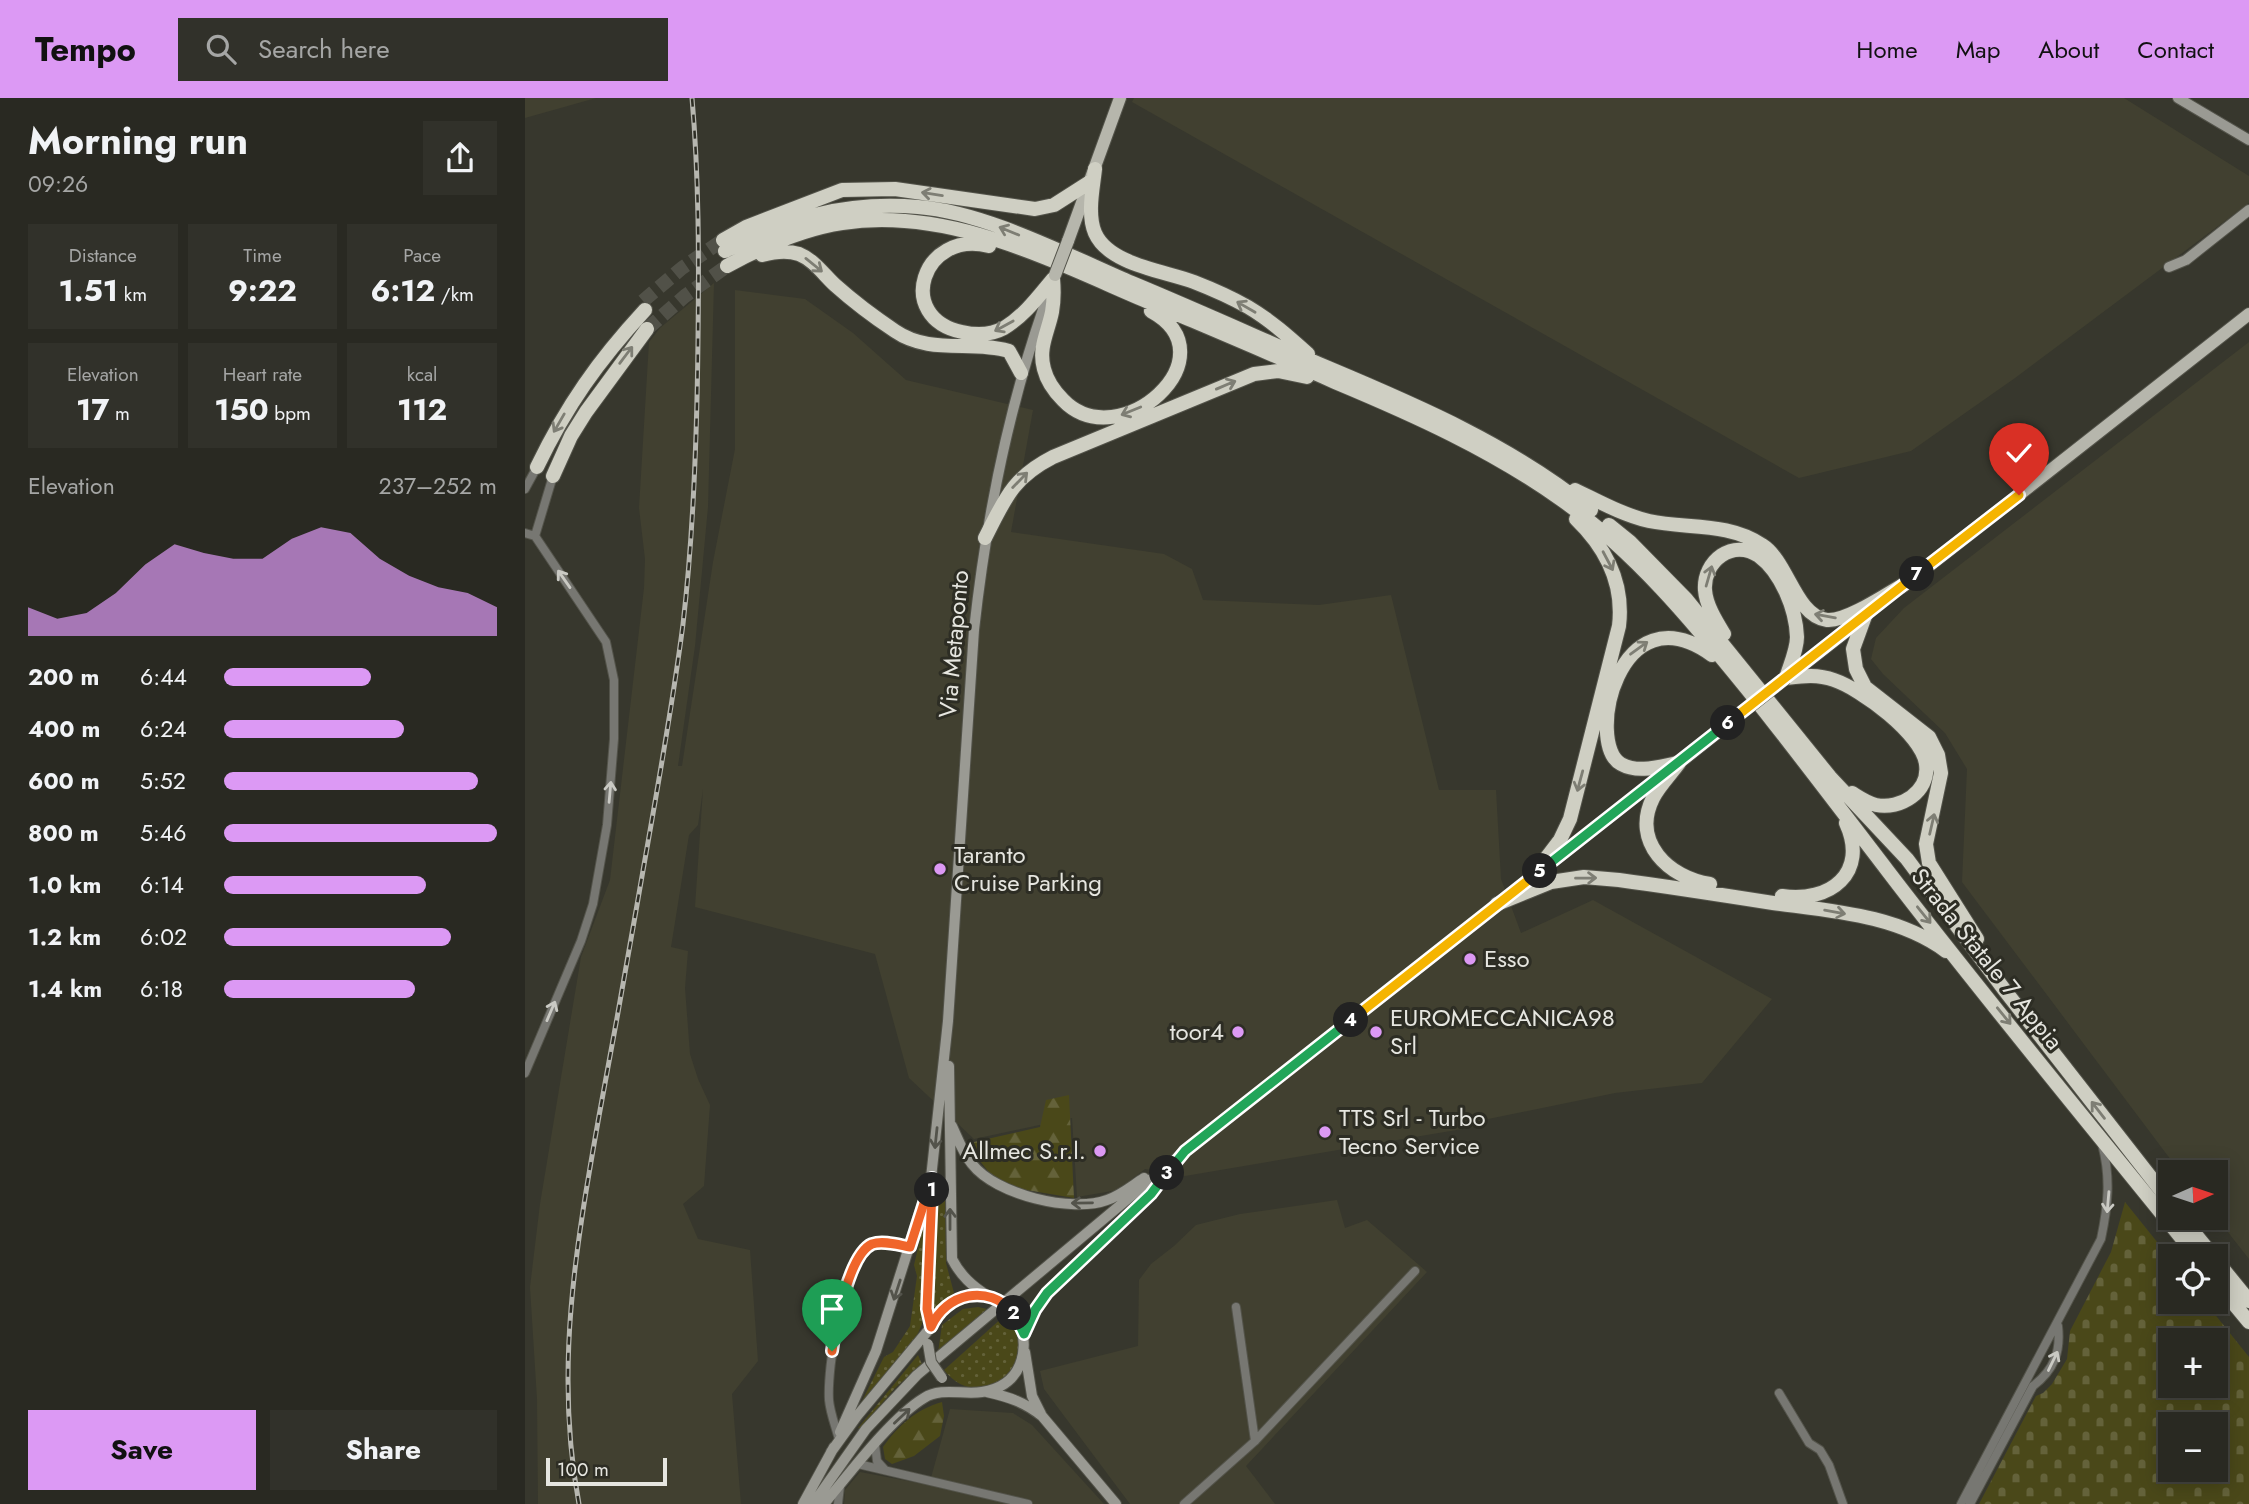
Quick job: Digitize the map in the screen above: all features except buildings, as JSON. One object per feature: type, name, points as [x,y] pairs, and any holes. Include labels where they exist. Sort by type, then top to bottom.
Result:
[{"type":"highway","points":[[725,252],[746,227],[842,190],[895,189],[1035,209],[1054,205],[1092,175]]},
{"type":"highway","points":[[1092,175],[1091,210],[1094,232],[1105,248],[1127,261],[1195,282],[1248,307],[1282,331],[1320,364]]},
{"type":"highway","points":[[725,252],[796,220],[840,208],[873,206],[919,207],[963,214],[1033,241],[1416,405],[1496,445],[1532,473],[1575,497],[1630,542],[1686,599],[1750,685]]},
{"type":"highway","points":[[725,252],[748,254],[802,233],[843,223],[918,222],[955,229],[1021,249],[1104,283],[1338,383],[1602,503],[1646,520],[1678,526],[1721,528],[1745,535],[1765,546],[1781,566],[1802,604],[1826,620],[1841,618],[1908,582]]},
{"type":"highway","points":[[1021,249],[972,244],[961,245],[942,253],[925,274],[923,291],[928,310],[940,323],[958,331],[975,334],[995,331],[1009,324],[1030,307],[1054,277]]},
{"type":"highway","points":[[725,252],[766,254],[785,251],[800,255],[897,333],[919,344],[991,346],[1009,351],[1021,373]]},
{"type":"highway","points":[[1054,277],[1052,313],[1041,350],[1046,376],[1068,406],[1090,416],[1105,418],[1131,411],[1162,393],[1173,379],[1180,353],[1177,337],[1165,320],[1118,296],[1104,283]]},
{"type":"highway","points":[[537,467],[555,429],[579,390],[644,305]]},
{"type":"highway","points":[[553,476],[571,436],[586,412],[647,329]]},
{"type":"highway","points":[[985,538],[1016,482],[1053,457],[1254,374],[1278,371],[1317,381],[1338,383]]},
{"type":"highway","points":[[1531,878],[1560,840],[1570,819],[1616,645],[1621,607],[1615,577],[1600,547],[1577,520],[1539,491],[1532,473]]},
{"type":"highway","points":[[1733,663],[1710,609],[1705,590],[1707,573],[1716,558],[1730,551],[1744,550],[1756,554],[1772,567],[1793,614],[1797,638],[1786,678],[1817,676],[1836,680],[1865,696],[1909,733],[1922,751],[1926,763],[1924,781],[1919,790],[1910,799],[1889,806],[1863,801],[1830,777]]},
{"type":"highway","points":[[1865,616],[1853,649],[1856,669],[1865,687],[1929,737],[1938,755],[1941,773],[1926,844],[1929,863],[1971,929],[2006,992]]},
{"type":"highway","points":[[1679,762],[1650,768],[1632,768],[1619,763],[1610,752],[1606,736],[1608,711],[1617,678],[1627,658],[1642,644],[1658,638],[1679,638],[1697,643],[1733,663]]},
{"type":"highway","name":"Strada Statale 7 Appia","points":[[1750,685],[1830,777],[1907,859],[2006,992],[2158,1187]]},
{"type":"highway","name":"Strada Statale 7 Appia","points":[[1750,685],[1889,872],[2186,1244]]},
{"type":"highway","points":[[1679,762],[1653,798],[1647,818],[1649,836],[1657,855],[1672,871],[1696,882],[1794,898],[1824,894],[1842,882],[1852,862],[1853,838],[1833,797]]},
{"type":"highway","points":[[1497,904],[1551,882],[1584,877],[1619,880],[1840,912],[1899,925],[1934,942],[1961,962]]},
{"type":"highway","points":[[2192,1230],[2203,1244]]},
{"type":"highway","points":[[2228,1275],[2249,1301]]},
{"type":"highway","points":[[2228,1297],[2249,1322]]},
{"type":"main road","points":[[2178,98],[2249,140]]},
{"type":"main road","points":[[1054,277],[1119,99]]},
{"type":"main road","points":[[2169,267],[2186,260],[2249,210]]},
{"type":"main road","name":"Via Metaponto","points":[[948,1021],[974,630],[985,538],[1000,459],[1021,373],[1054,277]]},
{"type":"main road","points":[[813,1504],[866,1429],[917,1375],[1185,1151],[2249,314]]},
{"type":"main road","points":[[948,1021],[952,1259],[972,1286],[1004,1303],[1018,1318],[1024,1334],[1024,1352],[1033,1396],[1042,1416]]},
{"type":"main road","points":[[948,1021],[932,1178],[927,1309],[931,1327],[928,1344],[932,1362],[942,1378],[956,1388],[967,1391]]},
{"type":"main road","points":[[950,1122],[973,1166],[993,1182],[1014,1194],[1060,1202],[1081,1204],[1107,1201],[1185,1151]]},
{"type":"main road","points":[[1024,1334],[1035,1310],[1047,1293],[1151,1194],[1185,1151]]},
{"type":"main road","points":[[803,1504],[831,1452],[876,1351],[932,1178]]},
{"type":"main road","points":[[831,1452],[857,1416],[931,1327],[940,1311],[956,1299],[973,1295],[989,1296]]},
{"type":"main road","points":[[984,1392],[1010,1379],[1019,1368],[1024,1352]]},
{"type":"main road","points":[[824,1504],[903,1414],[925,1397],[938,1393],[967,1391],[1012,1397],[1042,1416],[1116,1504]]},
{"type":"street","points":[[525,489],[537,467]]},
{"type":"street","points":[[535,536],[553,476]]},
{"type":"street","points":[[525,533],[535,536],[607,642],[614,680],[614,740],[607,825],[593,904],[581,941],[525,1073]]},
{"type":"street","points":[[1961,1504],[2101,1239],[2108,1209],[2109,1180],[2099,1135]]},
{"type":"street","points":[[838,1436],[829,1401],[830,1376],[836,1325],[846,1287],[864,1250],[873,1244],[910,1247]]},
{"type":"street","points":[[1184,1504],[1255,1441],[1415,1271]]},
{"type":"street","points":[[1236,1307],[1255,1441]]},
{"type":"street","points":[[1970,1504],[2033,1386],[2046,1377],[2060,1347],[2058,1324]]},
{"type":"street","points":[[1779,1393],[1806,1439],[1820,1450],[1829,1465],[1843,1504]]},
{"type":"street","points":[[875,1445],[877,1461],[885,1470]]},
{"type":"street","points":[[858,1464],[1028,1504]]},
{"type":"street","points":[[838,1504],[840,1486]]},
{"type":"shaded area","points":[[525,98],[596,98],[525,118]]},
{"type":"shaded area","points":[[1134,98],[2124,98],[2249,176],[2249,203],[2015,378],[1911,451],[1799,478],[1132,102]]},
{"type":"shaded area","points":[[714,283],[708,507],[695,646],[678,766],[682,766],[713,562],[735,449],[735,290],[805,299],[853,333],[906,380],[1033,410],[1011,532],[1164,554],[1192,569],[1203,600],[1319,605],[1391,595],[1439,790],[1496,790],[1501,879],[1521,933],[1593,900],[1772,999],[1702,1083],[1615,1093],[1488,1119],[1480,1126],[1185,1176],[1145,1169],[1118,1190],[1077,1197],[1072,1118],[974,1139],[909,1078],[875,954],[695,907],[703,789],[698,825],[689,835],[671,947],[688,951],[685,988],[690,1054],[710,1105],[704,1186],[683,1204],[698,1239],[750,1250],[758,1361],[732,1394],[741,1504],[538,1504],[537,1399],[530,1287],[540,1204],[581,957],[610,880],[644,588],[645,559],[639,508],[649,342],[660,328]]},
{"type":"shaded area","points":[[2249,342],[2249,1259],[2226,1230],[2228,1160],[2171,1160],[1962,882],[1967,769],[1945,733],[1883,674],[1871,659],[1876,638],[1904,608]]},
{"type":"shaded area","points":[[1337,1200],[1345,1228],[1367,1220],[1427,1272],[1246,1466],[1275,1504],[1130,1504],[1044,1389],[1040,1371],[1138,1346],[1139,1280],[1151,1264],[1196,1225],[1240,1214]]},
{"type":"shaded area","points":[[950,1409],[1013,1413],[1032,1425],[1104,1504],[844,1504],[845,1490],[860,1472],[929,1485]]},
{"type":"green space","points":[[1069,1095],[1074,1198],[1014,1188],[991,1175],[973,1152],[974,1142],[1040,1127],[1046,1100]]},
{"type":"green space","points":[[937,1187],[945,1187],[946,1263],[954,1293],[933,1309]]},
{"type":"green space","points":[[2125,1202],[2159,1244],[2158,1314],[2215,1314],[2226,1328],[2158,1328],[2158,1398],[2228,1398],[2228,1331],[2249,1357],[2249,1504],[1979,1504],[2036,1396],[2052,1384],[2067,1359],[2070,1331],[2111,1252]]},
{"type":"green space","points":[[926,1215],[922,1324],[915,1340],[859,1407],[884,1357],[893,1352],[910,1326],[917,1276],[914,1265]]},
{"type":"green space","points":[[963,1309],[987,1309],[938,1352],[942,1325]]},
{"type":"green space","points":[[1003,1317],[1015,1331],[1019,1347],[1015,1363],[1006,1376],[992,1385],[977,1388],[960,1384],[944,1370]]},
{"type":"green space","points":[[918,1355],[922,1364],[895,1388],[860,1429],[858,1428]]},
{"type":"green space","points":[[942,1402],[944,1416],[940,1436],[914,1456],[892,1464],[885,1459],[883,1447],[902,1425],[924,1409]]},
{"type":"tunnel","points":[[643,301],[682,268],[723,240]]},
{"type":"tunnel","points":[[647,329],[685,296],[727,266]]},
{"type":"railway","points":[[579,1504],[568,1406],[568,1357],[576,1261],[667,730],[683,624],[690,553],[698,376],[697,188],[692,98]]},
{"type":"place","name":"Taranto Cruise Parking","points":[[940,869]]},
{"type":"place","name":"Esso","points":[[1470,959]]},
{"type":"place","name":"toor4","points":[[1238,1032]]},
{"type":"place","name":"EUROMECCANICA98 Srl","points":[[1376,1032]]},
{"type":"place","name":"TTS Srl - Turbo Tecno Service","points":[[1325,1132]]},
{"type":"place","name":"Allmec S.r.l.","points":[[1100,1151]]},
{"type":"route","points":[[832,1351],[840,1305],[864,1250],[873,1244],[885,1243],[910,1247],[932,1178],[927,1309],[931,1327],[940,1311],[956,1299],[973,1295],[989,1296],[1012,1310],[1024,1334],[1035,1310],[1047,1293],[1151,1194],[1185,1151],[2019,495]]}]
